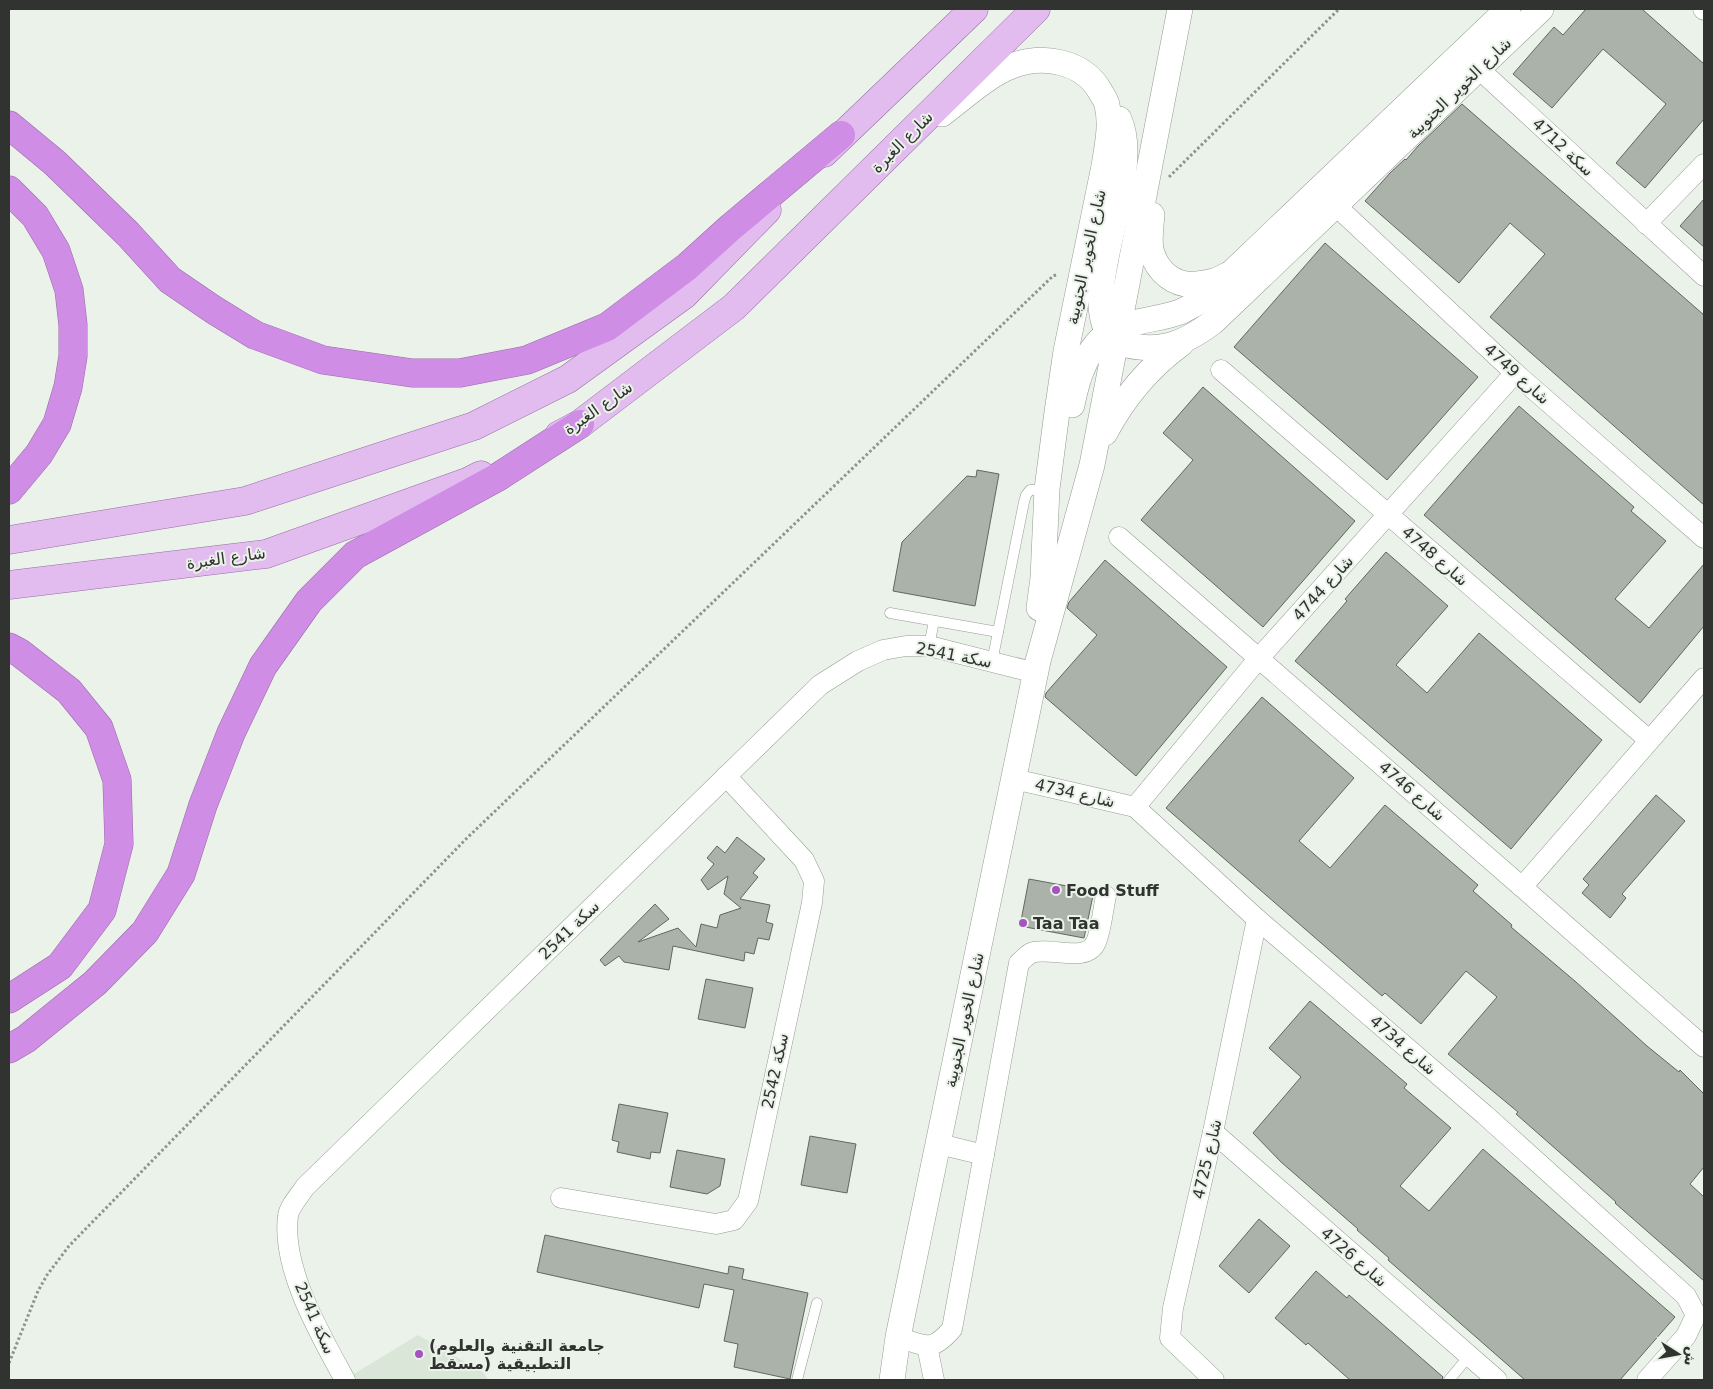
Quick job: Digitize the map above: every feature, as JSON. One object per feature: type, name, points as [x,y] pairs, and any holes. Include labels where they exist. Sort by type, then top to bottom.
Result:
[{"type":"highway","points":[[9,125],[55,163],[128,234],[170,280],[214,310],[255,335],[323,360],[412,373],[460,373],[527,360],[607,327],[688,266],[731,227],[841,135]]},
{"type":"highway","points":[[9,190],[35,216],[56,251],[68,290],[73,325],[68,387],[57,424],[39,454],[9,490]]},
{"type":"highway","points":[[9,1049],[26,1039],[95,984],[145,932],[181,874],[203,806],[231,733],[263,666],[309,601],[355,555],[498,476],[580,424]]},
{"type":"highway","points":[[9,647],[20,653],[69,691],[99,728],[117,780],[119,844],[102,910],[60,966],[9,999]]},
{"type":"main road","points":[[9,540],[245,501],[474,426],[568,379],[684,295],[841,135],[974,9]]},
{"type":"main road","name":"شارع الغبرة","points":[[9,585],[266,554],[467,482],[580,424],[734,307],[1036,9]]},
{"type":"street","name":"شارع الخوير الجنوبية","points":[[892,1380],[898,1337],[1037,667],[1092,465],[1114,335],[1180,9]]},
{"type":"street","name":"شارع الخوير الجنوبية","points":[[1114,335],[1179,312],[1204,299],[1508,9]]},
{"type":"street","name":"شارع الخوير الجنوبية","points":[[1114,335],[1136,347],[1153,348],[1186,340],[1213,322],[1541,9]]},
{"type":"street","points":[[1173,46],[1174,80],[1150,229],[1151,250],[1159,268],[1170,279],[1188,285],[1206,283],[1223,277],[1239,266]]},
{"type":"street","name":"شارع الخوير الجنوبية","points":[[900,145],[995,75],[1028,60],[1058,62],[1088,75],[1107,103],[1109,120],[1104,166],[1066,351],[1047,489],[1043,578],[1037,631],[1037,667]]},
{"type":"street","name":"سكة 4712","points":[[1479,69],[1704,276]]},
{"type":"street","points":[[1043,578],[1065,438],[1075,390],[1086,359],[1114,335],[1101,309],[1102,281],[1118,204],[1124,147],[1121,123],[1117,113],[1107,103]]},
{"type":"street","points":[[1646,224],[1704,164]]},
{"type":"street","name":"4749 شارع","points":[[1335,205],[1514,373],[1704,538]]},
{"type":"street","points":[[1092,465],[1101,440],[1128,394],[1165,356],[1186,340]]},
{"type":"street","name":"4748 شارع","points":[[1221,370],[1650,740]]},
{"type":"street","name":"4744 شارع","points":[[1135,807],[1259,658],[1514,373]]},
{"type":"street","name":"4746 شارع","points":[[1119,537],[1522,886],[1704,1048]]},
{"type":"street","name":"سكة 2541","points":[[345,1380],[307,1306],[296,1278],[290,1253],[288,1214],[305,1187],[820,685],[858,661],[883,650],[906,646],[929,646],[992,662],[1037,667]]},
{"type":"street","points":[[1522,886],[1704,678]]},
{"type":"street","name":"سكة 2542","points":[[561,1198],[716,1224],[734,1220],[748,1201],[812,902],[814,881],[804,860],[726,776]]},
{"type":"street","name":"4734 شارع","points":[[1014,779],[1135,807],[1257,919],[1485,1115],[1686,1296],[1696,1315],[1686,1336],[1647,1380]]},
{"type":"street","points":[[898,1337],[927,1346],[941,1342],[952,1329],[1019,963],[1029,954],[1041,951],[1080,954],[1091,949],[1096,942],[1106,896]]},
{"type":"street","name":"4725 شارع","points":[[1214,1380],[1170,1338],[1173,1308],[1213,1132],[1257,919]]},
{"type":"street","name":"4726 شارع","points":[[1213,1132],[1497,1380]]},
{"type":"street","points":[[938,1144],[984,1155]]},
{"type":"street","points":[[927,1346],[934,1380]]},
{"type":"lane","points":[[992,662],[1026,495],[1030,490],[1047,489]]},
{"type":"lane","points":[[890,613],[998,632]]},
{"type":"lane","points":[[929,646],[934,621]]},
{"type":"lane","points":[[797,1380],[817,1303]]},
{"type":"lane","points":[[1449,1380],[1469,1356]]},
{"type":"path","points":[[1167,182],[1170,176],[1339,9]]},
{"type":"path","points":[[9,1363],[38,1291],[47,1275],[69,1246],[466,839],[1053,276],[1058,274]]},
{"type":"shaded area","name":"(جامعة التقنية والعلوم التطبيقية (مسقط","points":[[418,1335],[484,1373],[488,1380],[344,1380]]},
{"type":"building","points":[[1586,9],[1642,9],[1704,64],[1704,119],[1645,188],[1616,163],[1666,104],[1603,49],[1552,108],[1513,74],[1554,27],[1563,35]]},
{"type":"building","points":[[1462,104],[1704,315],[1704,505],[1490,317],[1545,254],[1510,223],[1459,283],[1365,201],[1390,173],[1406,160]]},
{"type":"building","points":[[1704,199],[1704,247],[1680,226]]},
{"type":"building","points":[[1325,243],[1478,377],[1387,480],[1234,347]]},
{"type":"building","points":[[1203,387],[1355,521],[1263,627],[1141,520],[1193,460],[1163,433]]},
{"type":"building","points":[[1519,406],[1634,507],[1631,511],[1666,541],[1615,599],[1649,628],[1704,564],[1704,626],[1640,703],[1424,515]]},
{"type":"building","points":[[977,470],[999,474],[975,606],[893,591],[902,542],[967,476],[976,477]]},
{"type":"building","points":[[1386,552],[1448,606],[1396,665],[1427,693],[1479,633],[1602,740],[1511,849],[1295,661]]},
{"type":"building","points":[[1105,560],[1227,667],[1136,776],[1045,697],[1046,693],[1097,635],[1067,608],[1069,602]]},
{"type":"building","points":[[1262,697],[1354,778],[1299,841],[1330,868],[1385,805],[1478,885],[1473,891],[1512,925],[1511,927],[1647,1046],[1679,1072],[1680,1070],[1704,1094],[1704,1167],[1690,1184],[1704,1197],[1704,1281],[1516,1114],[1518,1112],[1448,1054],[1497,997],[1466,971],[1421,1024],[1385,993],[1382,996],[1166,808]]},
{"type":"building","points":[[1656,795],[1685,821],[1622,894],[1626,898],[1610,918],[1582,893],[1589,885],[1583,879]]},
{"type":"building","points":[[737,837],[765,859],[753,873],[758,877],[740,899],[770,905],[766,922],[773,924],[769,940],[758,938],[754,954],[745,952],[744,961],[673,946],[669,970],[624,962],[619,956],[605,966],[600,960],[655,904],[669,919],[638,942],[678,928],[696,947],[701,924],[717,928],[720,915],[741,908],[724,894],[728,876],[708,890],[701,880],[714,864],[707,858],[717,846],[725,853]]},
{"type":"building","points":[[1029,879],[1094,891],[1084,938],[1020,926]]},
{"type":"building","points":[[706,979],[753,988],[745,1028],[698,1019]]},
{"type":"building","points":[[1310,1001],[1407,1084],[1404,1088],[1451,1128],[1400,1186],[1429,1211],[1483,1149],[1675,1317],[1620,1380],[1525,1380],[1388,1260],[1389,1258],[1281,1162],[1253,1133],[1301,1077],[1269,1048]]},
{"type":"building","points":[[619,1104],[668,1113],[660,1153],[651,1152],[650,1159],[617,1152],[619,1142],[612,1140]]},
{"type":"building","points":[[810,1136],[856,1144],[847,1193],[801,1185]]},
{"type":"building","points":[[677,1150],[725,1159],[720,1186],[707,1194],[670,1187]]},
{"type":"building","points":[[1259,1219],[1290,1246],[1249,1293],[1219,1266]]},
{"type":"building","points":[[545,1235],[728,1274],[729,1266],[744,1269],[742,1279],[808,1293],[790,1379],[734,1367],[738,1344],[724,1341],[734,1290],[704,1284],[699,1308],[537,1272]]},
{"type":"building","points":[[1316,1271],[1347,1298],[1349,1295],[1443,1377],[1442,1380],[1350,1380],[1308,1343],[1306,1345],[1275,1318]]},
{"type":"place","name":"Food Stuff","points":[[1056,890]]},
{"type":"place","name":"Taa Taa","points":[[1023,923]]},
{"type":"place","name":"(جامعة التقنية والعلوم التطبيقية (مسقط","points":[[419,1354]]}]
